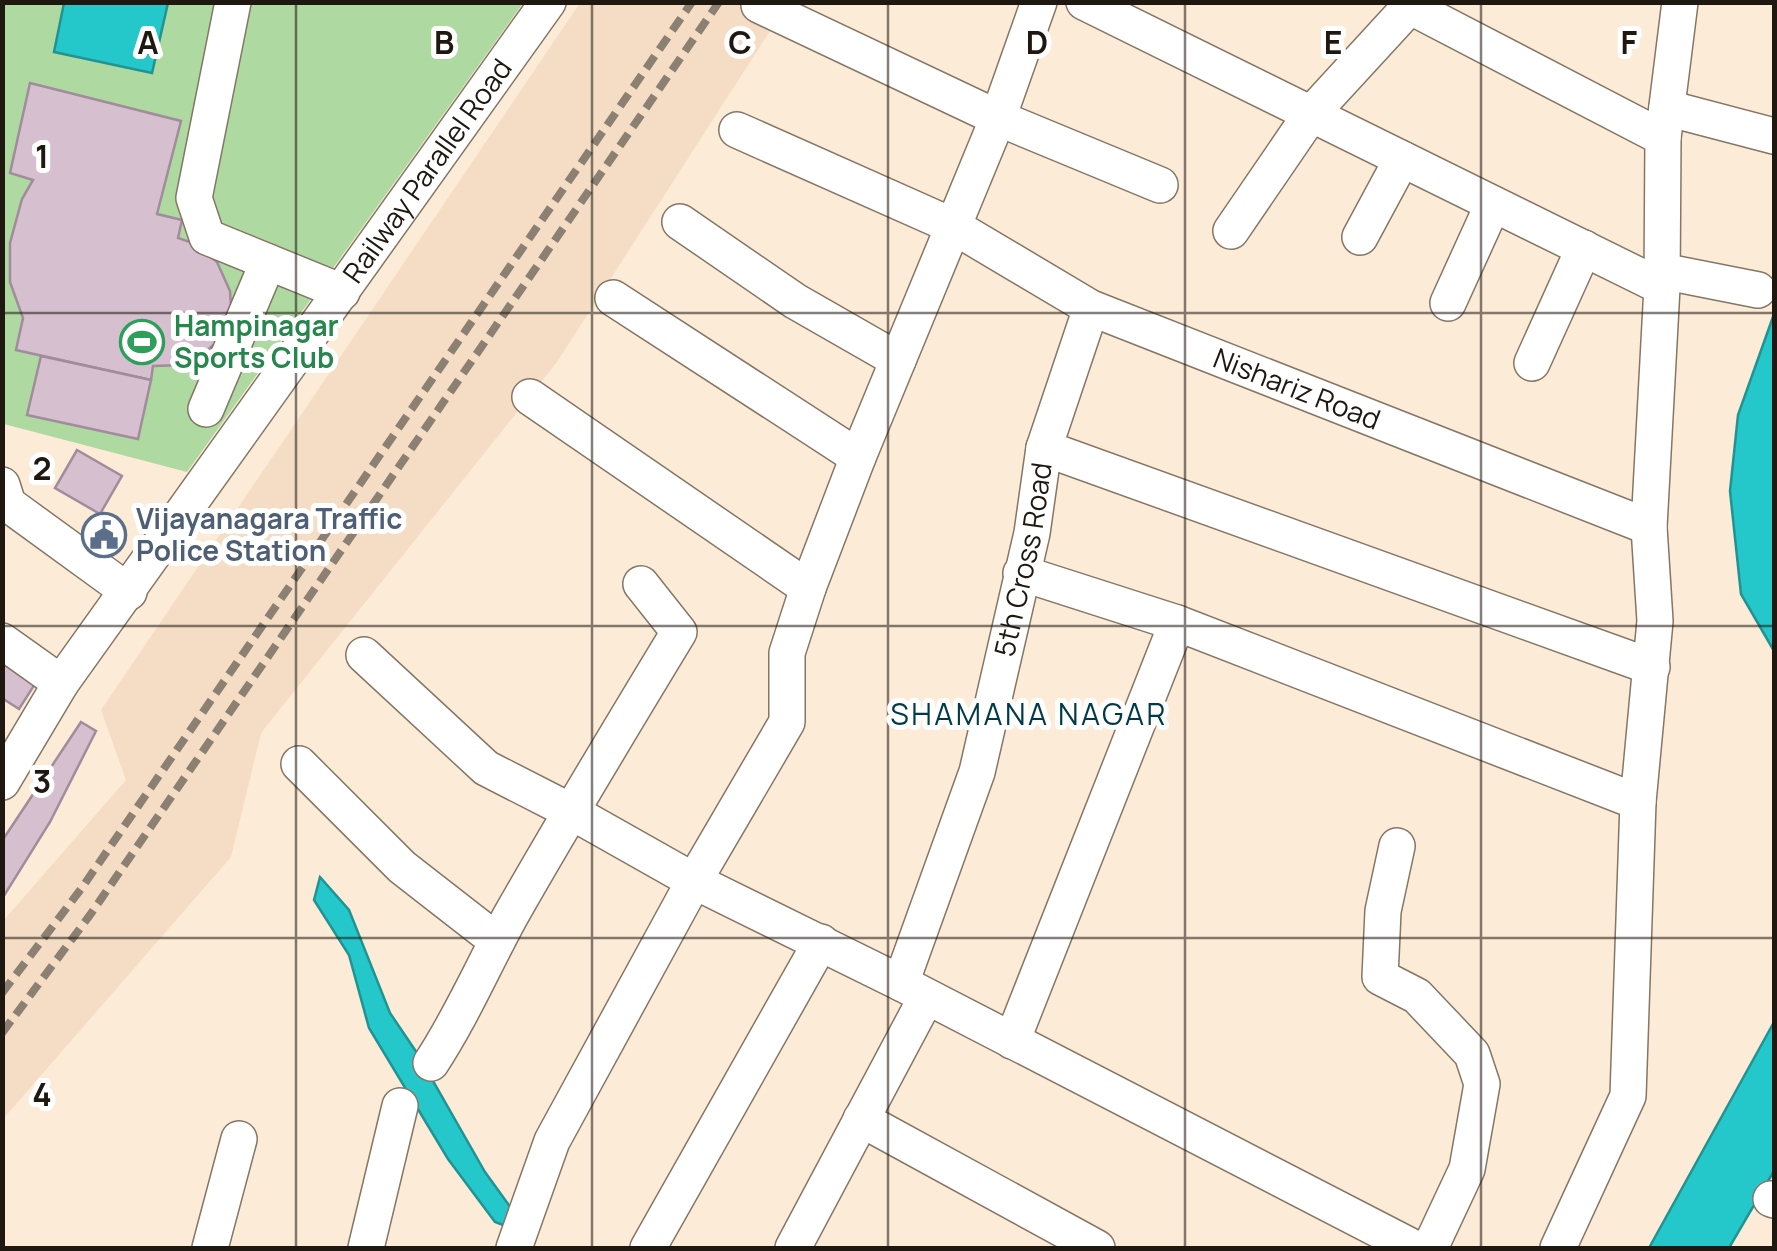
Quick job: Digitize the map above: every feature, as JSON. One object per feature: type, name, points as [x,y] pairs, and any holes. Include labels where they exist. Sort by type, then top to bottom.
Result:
[{"type":"street","points":[[233,2],[194,198],[207,237],[342,292]]},
{"type":"street","name":"Railway Parallel Road","points":[[4,776],[61,683],[548,2]]},
{"type":"street","points":[[514,1248],[552,1141],[786,722],[786,653],[808,588],[998,118],[1039,2]]},
{"type":"street","points":[[1084,2],[1584,248],[1662,279],[1758,290]]},
{"type":"street","points":[[1558,1248],[1628,1096],[1638,802],[1655,620],[1650,527],[1665,123],[1680,2]]},
{"type":"street","points":[[760,5],[998,118],[1160,186]]},
{"type":"street","points":[[1231,231],[1311,114],[1412,5],[1665,123],[1774,136]]},
{"type":"street","name":"Nishariz Road","points":[[737,130],[953,226],[1091,308],[1650,527]]},
{"type":"street","points":[[1360,237],[1402,159]]},
{"type":"street","points":[[1448,304],[1494,204]]},
{"type":"street","points":[[680,222],[795,300],[898,360]]},
{"type":"street","points":[[1532,363],[1584,248]]},
{"type":"street","points":[[206,409],[268,262]]},
{"type":"street","points":[[613,298],[858,457]]},
{"type":"street","name":"5th Cross Road","points":[[793,1248],[861,1119],[914,991],[978,772],[1032,533],[1044,448],[1091,308]]},
{"type":"street","points":[[530,397],[808,588]]},
{"type":"street","points":[[1044,448],[1652,666]]},
{"type":"street","points":[[4,497],[129,592]]},
{"type":"street","points":[[1021,573],[1177,623],[1638,802]]},
{"type":"street","points":[[430,1063],[453,1030],[497,941],[570,811],[678,632],[641,584]]},
{"type":"street","points":[[1012,1041],[1177,623]]},
{"type":"street","points":[[2,642],[61,683]]},
{"type":"street","points":[[364,655],[486,768],[694,881],[821,942],[1414,1248]]},
{"type":"street","points":[[299,764],[402,867],[497,941]]},
{"type":"street","points":[[1396,846],[1383,910],[1380,977],[1417,996],[1439,1019],[1472,1054],[1482,1084],[1467,1169],[1430,1248]]},
{"type":"street","points":[[648,1248],[821,942]]},
{"type":"street","points":[[366,1248],[400,1106]]},
{"type":"street","points":[[861,1119],[1096,1248]]},
{"type":"street","points":[[210,1248],[239,1139]]},
{"type":"shaded area","points":[[580,3],[788,3],[557,362],[261,733],[231,857],[3,1119],[3,921],[126,780],[101,710]]},
{"type":"green space","points":[[2,3],[523,3],[187,472],[4,424]]},
{"type":"water","points":[[64,3],[168,3],[152,73],[54,52]]},
{"type":"water","points":[[1774,314],[1774,651],[1741,594],[1730,491],[1738,415]]},
{"type":"water","points":[[320,877],[349,910],[390,1013],[485,1172],[511,1208],[506,1226],[495,1222],[448,1159],[369,1028],[349,955],[314,900]]},
{"type":"water","points":[[1774,1022],[1774,1171],[1729,1248],[1649,1248]]},
{"type":"building","points":[[30,83],[181,121],[157,214],[182,220],[178,238],[193,243],[217,262],[230,291],[231,306],[222,337],[199,358],[185,365],[153,366],[151,380],[16,350],[23,318],[10,282],[10,243],[22,199],[33,180],[10,173]]},
{"type":"building","points":[[41,356],[151,380],[138,439],[27,415]]},
{"type":"building","points":[[77,450],[122,476],[100,514],[55,488]]},
{"type":"building","points":[[2,663],[35,684],[19,709],[2,698]]},
{"type":"building","points":[[81,722],[96,731],[50,822],[2,899],[2,841]]},
{"type":"railway","points":[[2,993],[81,889],[692,2]]},
{"type":"railway","points":[[2,1033],[90,915],[719,2]]},
{"type":"place","name":"Hampinagar Sports Club","points":[[142,342]]},
{"type":"place","name":"Vijayanagara Traffic Police Station","points":[[104,535]]},
{"type":"district","name":"SHAMANA NAGAR","points":[[1029,715]]}]
